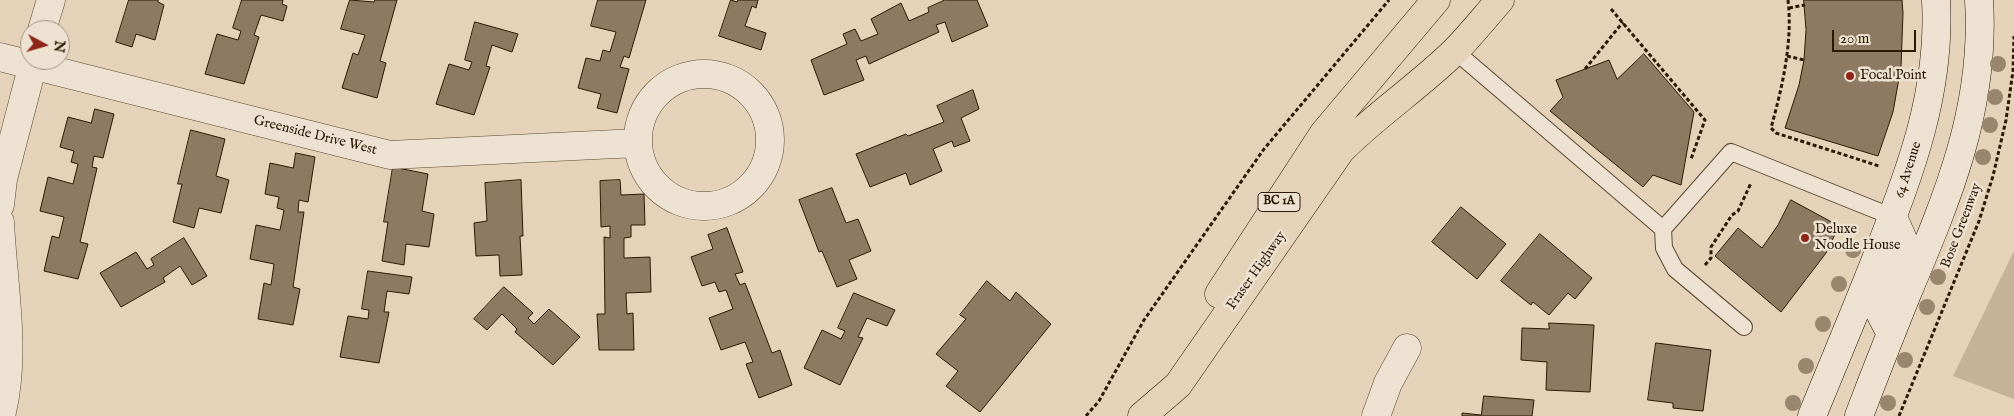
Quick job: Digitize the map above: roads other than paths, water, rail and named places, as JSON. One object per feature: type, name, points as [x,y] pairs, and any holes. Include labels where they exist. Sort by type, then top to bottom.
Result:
[{"type":"main road","name":"Fraser Highway","points":[[1141,416],[1324,133],[1436,0]]},
{"type":"main road","name":"Fraser Highway","points":[[1141,416],[1178,385],[1341,150],[1367,124],[1455,51],[1500,0]]},
{"type":"street","points":[[45,20],[51,0]]},
{"type":"street","name":"64 Avenue","points":[[1812,416],[1893,216],[1918,148],[1932,88],[1937,25],[1936,0]]},
{"type":"street","points":[[1859,416],[1945,202],[1960,157],[1975,87],[1981,23],[1979,0]]},
{"type":"street","name":"Greenside Drive West","points":[[0,57],[20,60]]},
{"type":"street","points":[[0,205],[3,179],[31,70]]},
{"type":"street","name":"Greenside Drive West","points":[[64,70],[390,155],[637,143]]},
{"type":"street","points":[[707,73],[729,78],[748,89],[762,107],[769,128],[770,150],[763,170],[750,188],[732,200],[711,206],[689,205],[669,197],[652,183],[642,164],[637,143],[640,121],[649,101],[665,85],[686,75],[707,73]]},
{"type":"street","points":[[1891,334],[1878,309],[1904,242],[1893,216]]},
{"type":"street","points":[[0,222],[9,352],[7,391],[1,416]]},
{"type":"street","points":[[1376,416],[1388,383],[1407,348]]},
{"type":"lane","points":[[1455,51],[1663,229]]},
{"type":"lane","points":[[1744,327],[1674,270],[1664,248],[1663,229],[1731,152],[1893,216]]},
{"type":"place","name":"Focal Point","points":[[1850,76]]},
{"type":"place","name":"Deluxe Noodle House","points":[[1805,238]]}]
